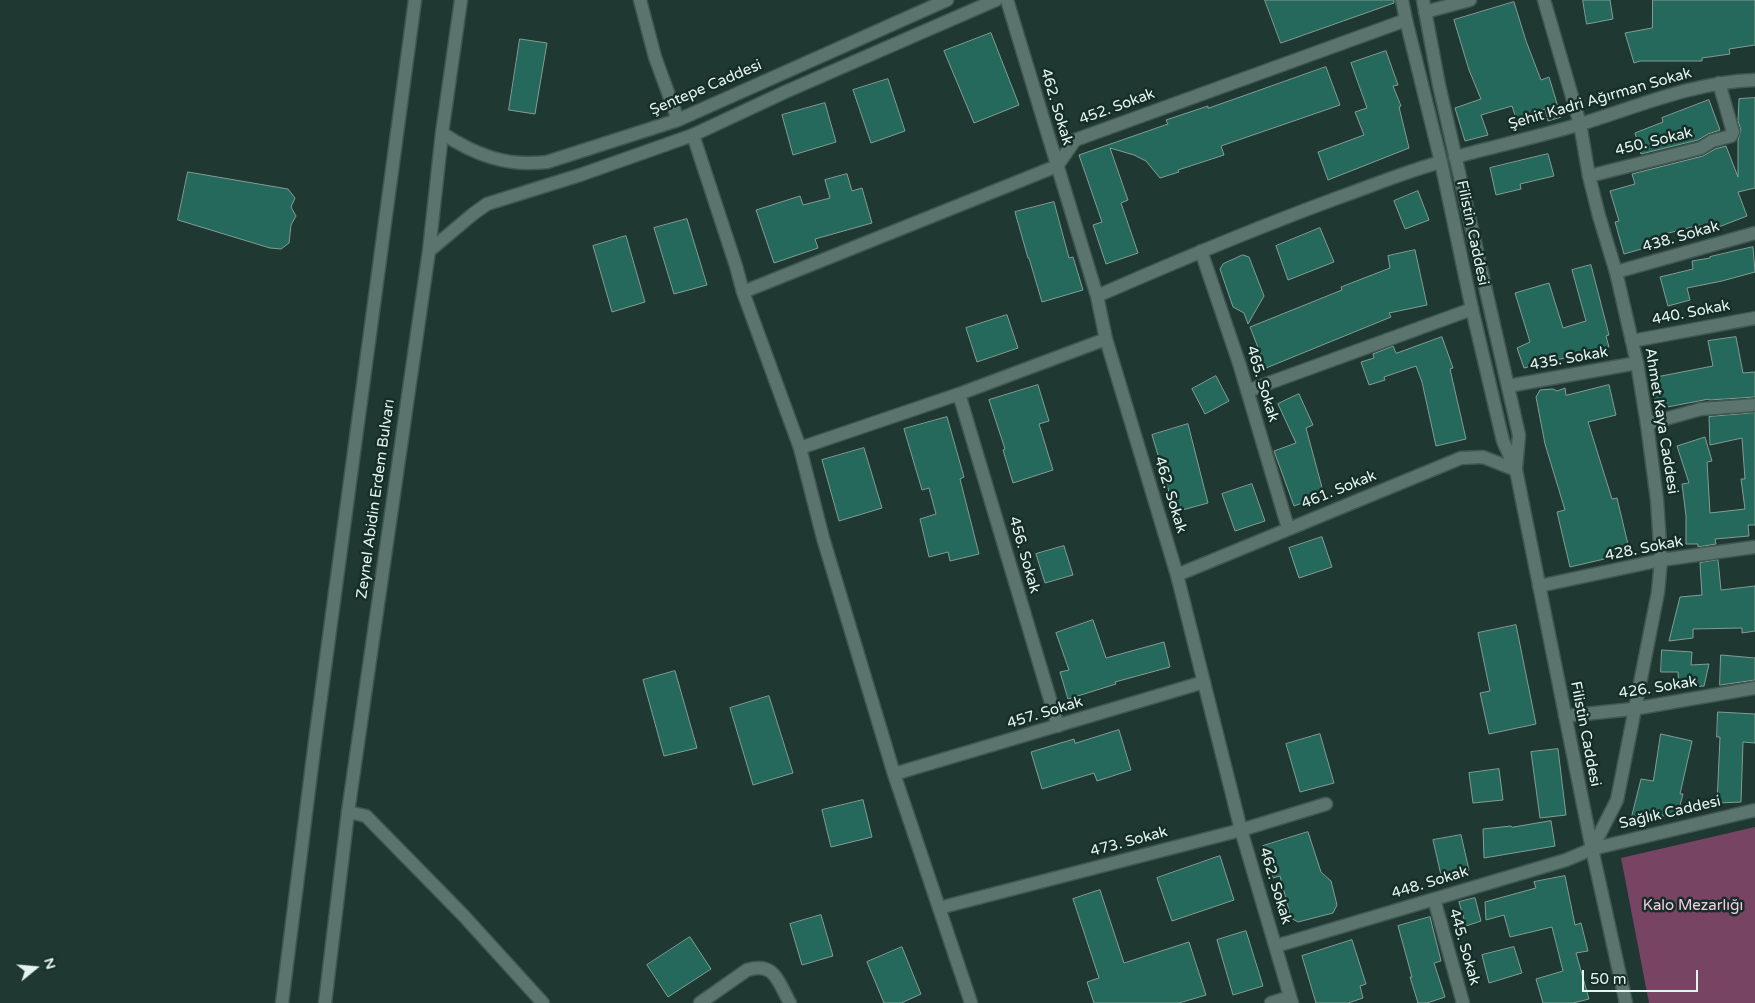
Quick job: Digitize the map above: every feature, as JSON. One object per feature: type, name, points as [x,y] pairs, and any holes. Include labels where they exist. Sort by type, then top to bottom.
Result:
[{"type":"street","name":"Zeynel Abidin Erdem Bulvarı","points":[[282,1003],[315,741],[415,0]]},
{"type":"street","name":"Zeynel Abidin Erdem Bulvarı","points":[[324,1003],[348,812],[429,251],[442,133],[461,0]]},
{"type":"street","points":[[640,0],[655,57],[678,120]]},
{"type":"street","name":"Şentepe Caddesi","points":[[442,133],[474,152],[530,164],[547,162],[678,120],[947,0]]},
{"type":"street","points":[[429,251],[473,214],[488,204],[580,175],[693,135],[794,88],[996,0]]},
{"type":"street","name":"462. Sokak","points":[[1007,0],[1097,296],[1106,339],[1177,575],[1241,830],[1291,1000]]},
{"type":"street","name":"Filistin Caddesi","points":[[1402,0],[1441,162],[1472,309],[1503,440],[1516,470],[1592,849],[1626,1003]]},
{"type":"street","points":[[1424,6],[1470,0]]},
{"type":"street","name":"Ahmet Kaya Caddesi","points":[[1544,0],[1580,124],[1589,176],[1616,272],[1637,363],[1657,500],[1661,560],[1658,592],[1617,800],[1592,849]]},
{"type":"street","name":"Filistin Caddesi","points":[[1424,6],[1519,435],[1516,470]]},
{"type":"street","name":"452. Sokak","points":[[1056,166],[1075,140],[1406,20]]},
{"type":"street","name":"Şehit Kadri Ağırman Sokak","points":[[1456,157],[1580,124],[1699,87],[1755,80]]},
{"type":"street","name":"450. Sokak","points":[[1589,176],[1701,148],[1712,141],[1731,136],[1733,132],[1719,83]]},
{"type":"street","points":[[693,135],[743,292],[800,448],[823,538],[894,774],[971,1003]]},
{"type":"street","points":[[1097,296],[1296,213],[1441,162]]},
{"type":"street","points":[[743,292],[1056,166]]},
{"type":"street","name":"438. Sokak","points":[[1616,272],[1755,233]]},
{"type":"street","name":"465. Sokak","points":[[1201,251],[1247,391],[1288,528]]},
{"type":"street","points":[[1247,391],[1472,309]]},
{"type":"street","name":"440. Sokak","points":[[1632,340],[1755,318]]},
{"type":"street","points":[[800,448],[960,394],[1106,339]]},
{"type":"street","name":"435. Sokak","points":[[1508,386],[1637,363]]},
{"type":"street","name":"456. Sokak","points":[[960,394],[1058,726]]},
{"type":"street","points":[[1647,424],[1701,409],[1755,405]]},
{"type":"street","name":"461. Sokak","points":[[1177,575],[1461,458],[1483,457],[1516,470]]},
{"type":"street","name":"428. Sokak","points":[[1539,586],[1661,560],[1755,547]]},
{"type":"street","name":"457. Sokak","points":[[894,774],[1204,682]]},
{"type":"street","name":"426. Sokak","points":[[1565,716],[1634,709],[1755,688]]},
{"type":"street","name":"473. Sokak","points":[[939,908],[1241,830],[1326,804]]},
{"type":"street","name":"Sağlık Caddesi","points":[[1592,849],[1755,810]]},
{"type":"street","points":[[348,812],[366,816],[463,914],[543,1003]]},
{"type":"street","name":"448. Sokak","points":[[1276,946],[1566,860],[1592,849]]},
{"type":"street","name":"445. Sokak","points":[[1434,899],[1463,1003]]},
{"type":"street","points":[[700,1003],[747,970],[756,967],[764,967],[772,971],[790,1003]]},
{"type":"street","points":[[1271,1003],[1291,1000]]},
{"type":"green space","name":"Kalo Mezarlığı","points":[[1755,827],[1755,1003],[1649,1003],[1621,858]]},
{"type":"building","points":[[1265,0],[1394,0],[1394,3],[1281,43]]},
{"type":"building","points":[[1583,0],[1610,0],[1613,19],[1587,24]]},
{"type":"building","points":[[1653,0],[1755,0],[1755,45],[1729,49],[1730,54],[1702,58],[1702,61],[1640,61],[1634,63],[1625,33],[1652,28]]},
{"type":"building","points":[[1514,2],[1541,80],[1549,77],[1561,117],[1548,121],[1545,109],[1516,118],[1512,106],[1481,115],[1488,135],[1465,141],[1455,108],[1481,99],[1469,70],[1454,20]]},
{"type":"building","points":[[991,33],[1019,105],[974,123],[944,51]]},
{"type":"building","points":[[520,39],[547,43],[535,114],[509,110]]},
{"type":"building","points":[[1386,51],[1398,85],[1393,86],[1401,106],[1399,107],[1409,148],[1328,180],[1318,152],[1364,135],[1355,112],[1367,108],[1351,63]]},
{"type":"building","points":[[1326,67],[1340,105],[1221,146],[1224,155],[1178,170],[1179,172],[1160,178],[1146,161],[1134,155],[1110,148],[1128,200],[1121,203],[1138,253],[1106,264],[1093,225],[1102,222],[1079,155],[1168,124],[1166,120],[1208,106],[1208,108]]},
{"type":"building","points":[[888,79],[905,131],[871,143],[853,90]]},
{"type":"building","points":[[1755,98],[1755,188],[1738,192],[1747,216],[1703,233],[1700,225],[1657,236],[1659,244],[1624,254],[1615,222],[1619,221],[1610,191],[1635,184],[1632,174],[1703,156],[1715,149],[1726,146],[1738,177],[1738,140],[1741,130],[1738,121],[1739,99]]},
{"type":"building","points":[[1709,100],[1720,130],[1698,140],[1641,154],[1635,133],[1663,122],[1662,118]]},
{"type":"building","points":[[825,103],[836,142],[793,155],[782,115]]},
{"type":"building","points":[[1548,154],[1554,176],[1520,184],[1521,189],[1496,195],[1490,168]]},
{"type":"building","points":[[188,172],[288,189],[295,198],[291,207],[296,216],[291,225],[289,243],[281,249],[270,248],[178,220]]},
{"type":"building","points":[[847,174],[852,191],[862,188],[872,223],[815,239],[818,248],[774,263],[756,210],[800,196],[803,205],[830,198],[825,180]]},
{"type":"building","points":[[1418,191],[1429,220],[1405,229],[1394,201]]},
{"type":"building","points":[[1054,202],[1069,258],[1073,257],[1083,290],[1042,302],[1015,212]]},
{"type":"building","points":[[687,219],[707,285],[674,294],[654,228]]},
{"type":"building","points":[[1320,228],[1334,262],[1288,280],[1276,246]]},
{"type":"building","points":[[626,236],[645,302],[612,312],[593,246]]},
{"type":"building","points":[[1753,247],[1755,272],[1687,288],[1690,300],[1668,306],[1660,277],[1693,269],[1692,261]]},
{"type":"building","points":[[1415,250],[1427,305],[1389,313],[1391,317],[1266,368],[1250,327],[1342,290],[1341,287],[1390,268],[1388,256]]},
{"type":"building","points":[[1243,255],[1249,257],[1264,296],[1248,324],[1244,313],[1233,307],[1220,269],[1223,264]]},
{"type":"building","points":[[1591,265],[1609,335],[1606,336],[1609,347],[1524,368],[1517,348],[1530,342],[1515,293],[1549,283],[1563,328],[1586,321],[1572,270]]},
{"type":"building","points":[[1007,315],[1018,348],[977,362],[966,328]]},
{"type":"building","points":[[1442,337],[1453,368],[1450,369],[1466,439],[1436,446],[1422,382],[1416,366],[1384,377],[1385,380],[1369,385],[1361,362],[1374,358],[1373,354],[1393,346],[1396,353]]},
{"type":"building","points":[[1736,337],[1743,373],[1755,372],[1755,397],[1709,399],[1657,409],[1651,378],[1713,366],[1708,341]]},
{"type":"building","points":[[1216,376],[1229,401],[1205,414],[1192,389]]},
{"type":"building","points":[[1038,385],[1049,421],[1039,424],[1053,470],[1013,483],[1003,450],[1005,449],[989,400]]},
{"type":"building","points":[[1609,385],[1616,415],[1588,422],[1612,499],[1617,498],[1630,553],[1570,567],[1557,512],[1565,510],[1545,444],[1536,397],[1540,390],[1553,389],[1557,391],[1565,388],[1566,395]]},
{"type":"building","points":[[1299,394],[1313,425],[1306,428],[1324,495],[1294,506],[1274,451],[1296,443],[1278,404]]},
{"type":"building","points":[[1755,413],[1755,525],[1748,525],[1749,536],[1715,539],[1716,544],[1698,547],[1698,544],[1686,544],[1686,516],[1682,484],[1689,483],[1677,446],[1705,437],[1712,461],[1707,462],[1710,513],[1745,509],[1741,479],[1745,479],[1742,438],[1710,445],[1709,417]]},
{"type":"building","points":[[947,417],[964,477],[960,479],[979,554],[950,561],[948,552],[929,557],[920,519],[936,514],[929,488],[922,490],[904,429]]},
{"type":"building","points":[[1188,424],[1208,503],[1175,512],[1152,435]]},
{"type":"building","points":[[864,448],[882,508],[839,521],[822,460]]},
{"type":"building","points":[[1252,484],[1265,521],[1235,531],[1222,494]]},
{"type":"building","points":[[1322,537],[1332,567],[1299,578],[1289,548]]},
{"type":"building","points":[[1064,546],[1073,575],[1045,583],[1036,554]]},
{"type":"building","points":[[1718,560],[1721,590],[1755,586],[1755,631],[1742,633],[1742,628],[1693,629],[1693,638],[1669,641],[1680,597],[1702,595],[1700,563]]},
{"type":"building","points":[[1093,620],[1106,658],[1164,642],[1170,667],[1115,682],[1116,684],[1068,699],[1060,672],[1069,670],[1056,633]]},
{"type":"building","points":[[1516,625],[1536,724],[1489,734],[1480,693],[1490,691],[1478,633]]},
{"type":"building","points":[[1662,650],[1692,652],[1691,665],[1709,664],[1704,686],[1679,688],[1678,672],[1661,672]]},
{"type":"building","points":[[1721,655],[1755,658],[1755,680],[1720,685]]},
{"type":"building","points":[[675,671],[697,748],[664,756],[643,680]]},
{"type":"building","points":[[769,696],[793,773],[753,785],[730,708]]},
{"type":"building","points":[[1718,712],[1755,714],[1755,743],[1743,742],[1741,802],[1717,803],[1720,737],[1717,737]]},
{"type":"building","points":[[1119,730],[1131,770],[1097,781],[1094,773],[1042,789],[1031,752],[1074,739],[1075,743]]},
{"type":"building","points":[[1320,734],[1334,783],[1300,792],[1286,744]]},
{"type":"building","points":[[1661,734],[1692,741],[1680,794],[1683,794],[1678,813],[1630,823],[1641,779],[1653,781]]},
{"type":"building","points":[[1558,749],[1566,815],[1540,818],[1531,752]]},
{"type":"building","points":[[1499,769],[1503,800],[1473,803],[1469,773]]},
{"type":"building","points":[[863,800],[872,837],[831,847],[822,810]]},
{"type":"building","points":[[1551,821],[1555,846],[1484,858],[1483,829]]},
{"type":"building","points":[[1308,832],[1321,872],[1331,881],[1337,905],[1333,913],[1298,922],[1291,918],[1280,876],[1273,878],[1263,846]]},
{"type":"building","points":[[1461,835],[1469,870],[1441,875],[1433,840]]},
{"type":"building","points":[[1220,856],[1234,900],[1172,921],[1157,878]]},
{"type":"building","points":[[1565,876],[1575,925],[1581,923],[1588,951],[1576,953],[1589,999],[1573,1003],[1543,1003],[1536,979],[1563,971],[1552,927],[1510,937],[1504,915],[1486,920],[1485,902],[1536,888],[1534,882]]},
{"type":"building","points":[[1100,890],[1124,963],[1189,942],[1206,995],[1179,1003],[1094,1003],[1087,982],[1099,978],[1073,899]]},
{"type":"building","points":[[1475,898],[1481,921],[1466,926],[1459,902]]},
{"type":"building","points":[[821,915],[833,956],[802,965],[790,924]]},
{"type":"building","points":[[1430,917],[1441,961],[1434,963],[1445,997],[1427,1003],[1418,1003],[1398,926]]},
{"type":"building","points":[[1246,931],[1263,986],[1233,995],[1217,940]]},
{"type":"building","points":[[690,937],[711,969],[668,997],[647,965]]},
{"type":"building","points":[[1352,940],[1366,984],[1360,986],[1363,998],[1348,1003],[1316,1003],[1302,956]]},
{"type":"building","points":[[902,947],[921,994],[901,1003],[884,1003],[867,962]]},
{"type":"building","points":[[1514,947],[1522,973],[1489,983],[1482,955]]}]
